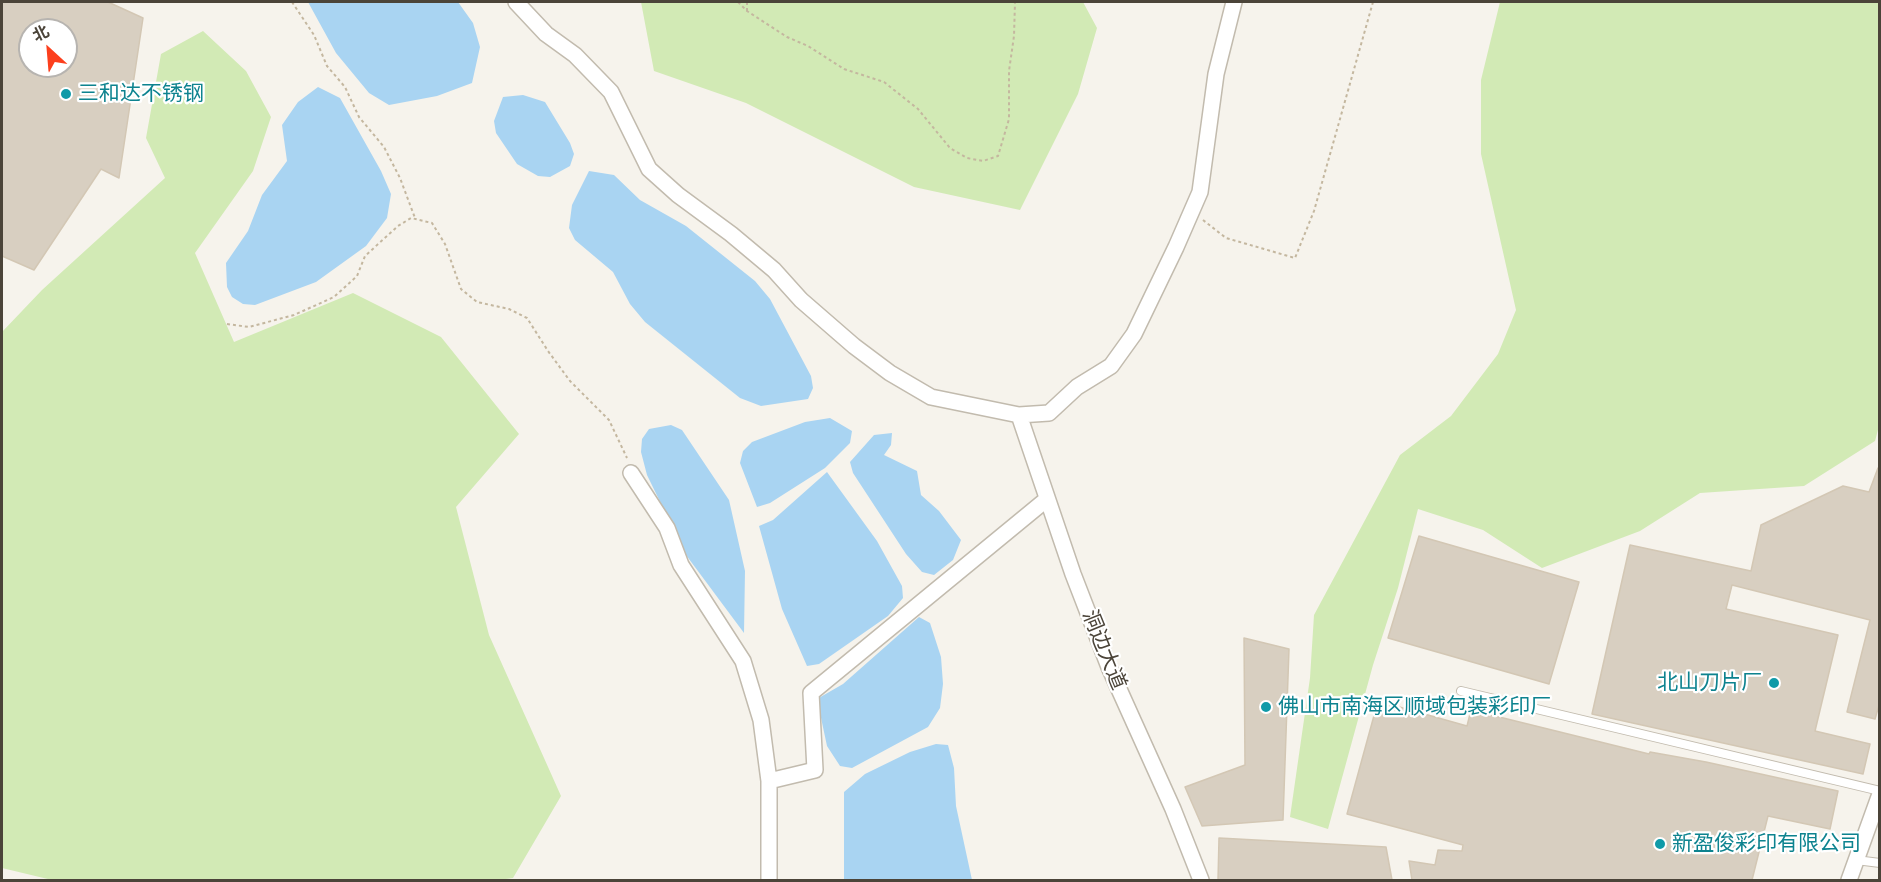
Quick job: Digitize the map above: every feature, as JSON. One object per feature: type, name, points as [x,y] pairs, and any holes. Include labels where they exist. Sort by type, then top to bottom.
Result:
[{"type":"street","points":[[516,2],[546,34],[575,55],[611,92],[649,169],[678,195],[731,234],[774,270],[801,300],[854,346],[890,373],[931,397],[1019,416],[1048,413],[1077,387],[1111,366],[1134,334],[1200,192],[1216,74],[1234,2]]},
{"type":"street","name":"洞边大道","points":[[1019,416],[1073,574],[1109,667],[1173,809],[1200,880]]},
{"type":"street","points":[[631,473],[668,528],[681,565],[743,661],[761,720],[769,781],[769,880]]},
{"type":"street","points":[[769,781],[815,770],[811,693],[1047,499]]},
{"type":"street","points":[[1849,880],[1880,792]]},
{"type":"lane","points":[[1461,691],[1880,792]]},
{"type":"lane","points":[[1856,860],[1880,863]]},
{"type":"path","points":[[292,2],[314,35],[327,66],[345,87],[359,117],[384,147],[400,178],[415,218]]},
{"type":"path","points":[[738,2],[747,11],[787,37],[808,46],[844,69],[884,82],[918,108],[950,148],[967,158],[983,161],[998,156],[1009,119],[1009,71],[1014,36],[1015,2]]},
{"type":"path","points":[[747,2],[747,11]]},
{"type":"path","points":[[1190,214],[1200,218],[1226,238],[1295,258],[1314,211],[1373,2]]},
{"type":"path","points":[[227,324],[249,327],[294,315],[334,297],[357,276],[365,256],[398,226],[411,218],[432,223],[445,244],[461,289],[477,302],[509,309],[527,318],[570,381],[609,420],[629,462],[631,473]]},
{"type":"green space","points":[[641,2],[1083,2],[1097,28],[1078,94],[1020,210],[914,187],[746,103],[654,71]]},
{"type":"green space","points":[[1500,2],[1879,2],[1879,426],[1875,441],[1804,486],[1700,493],[1640,531],[1542,568],[1483,530],[1418,509],[1398,588],[1373,665],[1328,829],[1290,817],[1310,678],[1314,615],[1400,455],[1451,416],[1498,354],[1516,310],[1481,154],[1481,80]]},
{"type":"green space","points":[[203,31],[246,71],[271,117],[253,171],[195,253],[234,342],[353,293],[441,337],[519,434],[456,507],[489,635],[561,796],[513,878],[499,880],[52,880],[2,868],[2,332],[42,290],[165,178],[146,138],[161,54]]},
{"type":"water","points":[[308,2],[458,2],[473,23],[480,47],[472,83],[437,96],[389,105],[369,93],[336,53]]},
{"type":"water","points":[[318,87],[340,98],[381,171],[391,194],[387,218],[366,246],[316,282],[255,305],[243,304],[232,297],[227,287],[226,263],[248,231],[262,195],[287,161],[282,125],[298,102]]},
{"type":"water","points":[[523,95],[545,102],[570,143],[574,154],[570,166],[550,177],[538,176],[517,164],[496,133],[494,121],[503,97]]},
{"type":"water","points":[[589,171],[614,175],[640,200],[686,226],[755,281],[770,299],[811,376],[813,388],[808,399],[761,406],[740,398],[645,322],[630,304],[613,272],[575,240],[569,228],[572,205]]},
{"type":"water","points":[[830,418],[852,431],[850,443],[825,468],[770,503],[757,507],[740,463],[743,451],[752,442],[805,422]]},
{"type":"water","points":[[671,425],[682,430],[729,500],[745,571],[744,633],[686,555],[647,475],[641,452],[642,439],[649,429]]},
{"type":"water","points":[[892,433],[891,445],[884,455],[917,471],[921,495],[939,511],[961,540],[953,560],[934,575],[922,572],[906,554],[853,473],[850,462],[874,435]]},
{"type":"water","points":[[827,472],[877,541],[902,586],[903,598],[888,616],[819,664],[807,666],[782,609],[759,526],[773,520]]},
{"type":"water","points":[[919,617],[930,623],[941,657],[943,684],[940,708],[928,727],[852,768],[840,766],[827,746],[817,699],[843,684]]},
{"type":"water","points":[[936,744],[948,745],[954,768],[956,806],[972,880],[844,880],[844,792],[865,774],[910,752]]},
{"type":"building","name":"三和达不锈钢","points":[[2,2],[108,2],[143,18],[119,178],[101,169],[34,270],[2,256]]},
{"type":"building","points":[[1878,468],[1880,702],[1875,719],[1847,712],[1870,620],[1732,585],[1726,609],[1838,635],[1815,731],[1870,744],[1863,774],[1592,714],[1630,545],[1751,571],[1761,525],[1843,486],[1869,492]]},
{"type":"building","points":[[1419,536],[1579,582],[1549,684],[1388,638]]},
{"type":"building","name":"佛山市南海区顺域包装彩印厂","points":[[1244,638],[1289,649],[1283,820],[1202,826],[1185,787],[1245,765]]},
{"type":"building","points":[[1378,701],[1467,726],[1471,710],[1649,754],[1650,752],[1706,762],[1838,791],[1830,829],[1768,816],[1752,880],[1412,880],[1409,861],[1435,865],[1438,850],[1462,851],[1463,845],[1347,814]]},
{"type":"building","points":[[1219,838],[1386,847],[1392,880],[1218,880]]},
{"type":"place","name":"三和达不锈钢","points":[[66,94]]},
{"type":"place","name":"北山刀片厂","points":[[1774,683]]},
{"type":"place","name":"佛山市南海区顺域包装彩印厂","points":[[1266,707]]},
{"type":"place","name":"新盈俊彩印有限公司","points":[[1660,844]]}]
